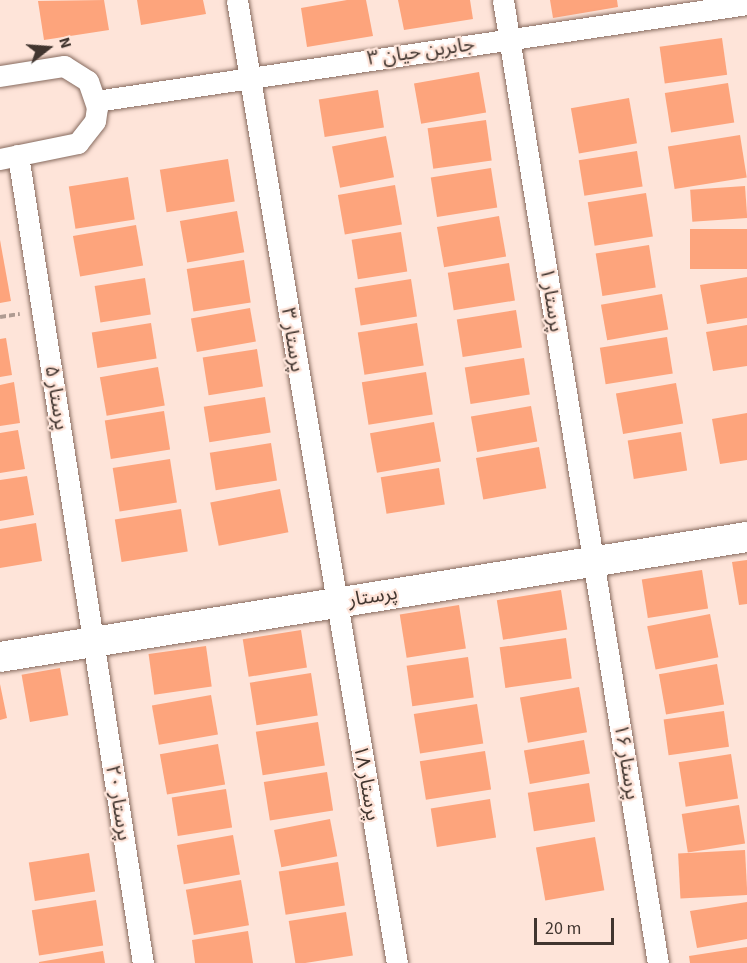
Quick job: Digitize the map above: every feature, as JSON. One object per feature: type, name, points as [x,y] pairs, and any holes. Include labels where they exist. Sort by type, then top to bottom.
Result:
[{"type":"street","name":"پرستار ۳","points":[[237,0],[336,603]]},
{"type":"street","name":"پرستار ۱","points":[[503,0],[593,561]]},
{"type":"street","name":"جابربن حیان ۳","points":[[96,101],[747,4]]},
{"type":"street","points":[[0,76],[64,66],[88,81],[96,101],[94,121],[78,142],[9,157]]},
{"type":"street","name":"پرستار ۵","points":[[9,157],[93,642]]},
{"type":"street","name":"پرستار","points":[[0,657],[747,537]]},
{"type":"street","name":"پرستار ۱۶","points":[[593,561],[658,963]]},
{"type":"street","name":"پرستار ۱۸","points":[[336,603],[397,963]]},
{"type":"street","name":"پرستار ۲۰","points":[[93,642],[142,963]]},
{"type":"building","points":[[104,0],[109,30],[44,40],[38,1]]},
{"type":"building","points":[[137,0],[203,0],[206,14],[141,25]]},
{"type":"building","points":[[347,0],[366,0],[373,36],[307,47],[301,8]]},
{"type":"building","points":[[398,0],[470,0],[473,19],[404,30]]},
{"type":"building","points":[[550,0],[617,0],[618,7],[553,18]]},
{"type":"building","points":[[722,38],[727,75],[665,83],[660,47]]},
{"type":"building","points":[[479,72],[486,112],[421,124],[414,83]]},
{"type":"building","points":[[728,83],[734,123],[671,133],[665,93]]},
{"type":"building","points":[[378,90],[384,128],[325,137],[319,99]]},
{"type":"building","points":[[629,98],[637,143],[579,154],[571,108]]},
{"type":"building","points":[[486,120],[492,161],[433,169],[428,128]]},
{"type":"building","points":[[740,135],[747,177],[675,189],[668,146]]},
{"type":"building","points":[[386,136],[394,177],[340,188],[332,146]]},
{"type":"building","points":[[637,151],[643,187],[584,196],[579,160]]},
{"type":"building","points":[[228,159],[235,201],[167,212],[160,170]]},
{"type":"building","points":[[491,168],[497,208],[437,217],[431,178]]},
{"type":"building","points":[[128,177],[135,219],[75,229],[69,186]]},
{"type":"building","points":[[395,185],[402,224],[345,234],[338,195]]},
{"type":"building","points":[[745,186],[747,218],[692,222],[690,190]]},
{"type":"building","points":[[646,193],[653,236],[595,246],[588,202]]},
{"type":"building","points":[[237,211],[244,252],[187,262],[180,221]]},
{"type":"building","points":[[499,216],[506,256],[444,267],[437,227]]},
{"type":"building","points":[[136,225],[143,265],[80,276],[73,236]]},
{"type":"building","points":[[690,229],[747,229],[747,269],[690,269]]},
{"type":"building","points":[[401,232],[407,272],[358,279],[352,240]]},
{"type":"building","points":[[0,240],[11,301],[0,303]]},
{"type":"building","points":[[649,245],[656,287],[602,296],[596,253]]},
{"type":"building","points":[[244,260],[251,302],[193,312],[187,269]]},
{"type":"building","points":[[509,263],[515,301],[454,310],[448,273]]},
{"type":"building","points":[[747,277],[747,318],[707,324],[700,285]]},
{"type":"building","points":[[145,278],[151,315],[100,323],[95,286]]},
{"type":"building","points":[[411,279],[417,317],[361,325],[355,288]]},
{"type":"building","points":[[662,294],[668,329],[607,340],[601,305]]},
{"type":"building","points":[[250,308],[256,341],[197,352],[191,318]]},
{"type":"building","points":[[516,310],[522,348],[463,357],[457,319]]},
{"type":"building","points":[[151,323],[157,359],[97,368],[92,332]]},
{"type":"building","points":[[417,323],[424,365],[364,375],[358,332]]},
{"type":"building","points":[[747,325],[747,366],[713,371],[706,332]]},
{"type":"building","points":[[667,337],[673,374],[606,384],[600,348]]},
{"type":"building","points":[[6,338],[12,375],[0,377],[0,339]]},
{"type":"building","points":[[257,349],[263,387],[209,395],[203,358]]},
{"type":"building","points":[[524,358],[530,395],[471,404],[465,367]]},
{"type":"building","points":[[158,367],[165,405],[107,416],[100,377]]},
{"type":"building","points":[[426,372],[433,414],[369,425],[362,382]]},
{"type":"building","points":[[14,382],[20,423],[0,426],[0,385]]},
{"type":"building","points":[[676,383],[683,423],[623,434],[616,394]]},
{"type":"building","points":[[265,397],[271,433],[209,442],[204,407]]},
{"type":"building","points":[[531,406],[537,441],[477,452],[471,417]]},
{"type":"building","points":[[164,411],[170,450],[111,459],[105,420]]},
{"type":"building","points":[[747,413],[747,460],[720,464],[712,419]]},
{"type":"building","points":[[434,422],[441,461],[377,473],[370,433]]},
{"type":"building","points":[[18,430],[25,469],[0,473],[0,433]]},
{"type":"building","points":[[681,432],[687,471],[634,479],[628,440]]},
{"type":"building","points":[[271,443],[277,481],[216,490],[210,453]]},
{"type":"building","points":[[539,447],[546,488],[483,499],[476,458]]},
{"type":"building","points":[[170,459],[177,502],[120,512],[113,468]]},
{"type":"building","points":[[439,468],[445,505],[387,514],[381,477]]},
{"type":"building","points":[[27,476],[34,515],[0,521],[0,480]]},
{"type":"building","points":[[280,489],[288,532],[219,546],[210,503]]},
{"type":"building","points":[[181,509],[188,551],[122,562],[115,519]]},
{"type":"building","points":[[36,523],[42,561],[0,568],[0,529]]},
{"type":"building","points":[[747,560],[747,604],[739,605],[732,562]]},
{"type":"building","points":[[702,570],[708,609],[648,618],[642,580]]},
{"type":"building","points":[[561,590],[567,630],[503,640],[497,600]]},
{"type":"building","points":[[459,605],[466,648],[407,658],[400,614]]},
{"type":"building","points":[[710,614],[718,657],[656,669],[647,626]]},
{"type":"building","points":[[301,630],[307,668],[249,677],[243,639]]},
{"type":"building","points":[[566,638],[572,679],[505,688],[500,647]]},
{"type":"building","points":[[206,646],[212,687],[154,695],[149,654]]},
{"type":"building","points":[[468,657],[474,698],[412,706],[407,666]]},
{"type":"building","points":[[717,664],[724,704],[666,715],[659,674]]},
{"type":"building","points":[[60,668],[68,715],[30,722],[22,675]]},
{"type":"building","points":[[311,673],[318,715],[256,725],[250,683]]},
{"type":"building","points":[[0,684],[7,718],[0,720]]},
{"type":"building","points":[[579,687],[587,732],[528,743],[520,697]]},
{"type":"building","points":[[211,695],[218,734],[159,745],[152,705]]},
{"type":"building","points":[[477,704],[483,744],[420,754],[414,714]]},
{"type":"building","points":[[724,711],[729,747],[669,755],[664,719]]},
{"type":"building","points":[[318,722],[325,765],[263,775],[256,732]]},
{"type":"building","points":[[584,740],[590,773],[530,784],[524,751]]},
{"type":"building","points":[[218,744],[225,784],[167,795],[160,754]]},
{"type":"building","points":[[485,751],[491,790],[426,800],[420,761]]},
{"type":"building","points":[[731,754],[738,798],[686,807],[679,762]]},
{"type":"building","points":[[327,772],[333,811],[270,821],[264,782]]},
{"type":"building","points":[[589,783],[595,822],[534,831],[528,793]]},
{"type":"building","points":[[226,789],[232,828],[178,836],[172,798]]},
{"type":"building","points":[[490,799],[496,838],[437,847],[431,808]]},
{"type":"building","points":[[739,805],[745,844],[688,853],[682,814]]},
{"type":"building","points":[[330,819],[337,856],[281,867],[274,830]]},
{"type":"building","points":[[233,835],[240,874],[184,884],[177,845]]},
{"type":"building","points":[[595,837],[604,890],[545,901],[536,847]]},
{"type":"building","points":[[745,850],[747,895],[680,898],[678,854]]},
{"type":"building","points":[[89,853],[95,892],[35,901],[29,863]]},
{"type":"building","points":[[338,862],[345,905],[286,915],[279,871]]},
{"type":"building","points":[[241,880],[249,925],[194,935],[186,890]]},
{"type":"building","points":[[96,900],[103,945],[39,956],[32,910]]},
{"type":"building","points":[[747,902],[747,939],[697,948],[690,911]]},
{"type":"building","points":[[346,912],[353,955],[295,963],[289,921]]},
{"type":"building","points":[[248,931],[253,963],[195,963],[192,940]]},
{"type":"building","points":[[747,947],[747,963],[690,963],[689,956]]},
{"type":"building","points":[[103,951],[105,963],[39,963],[39,962]]}]
